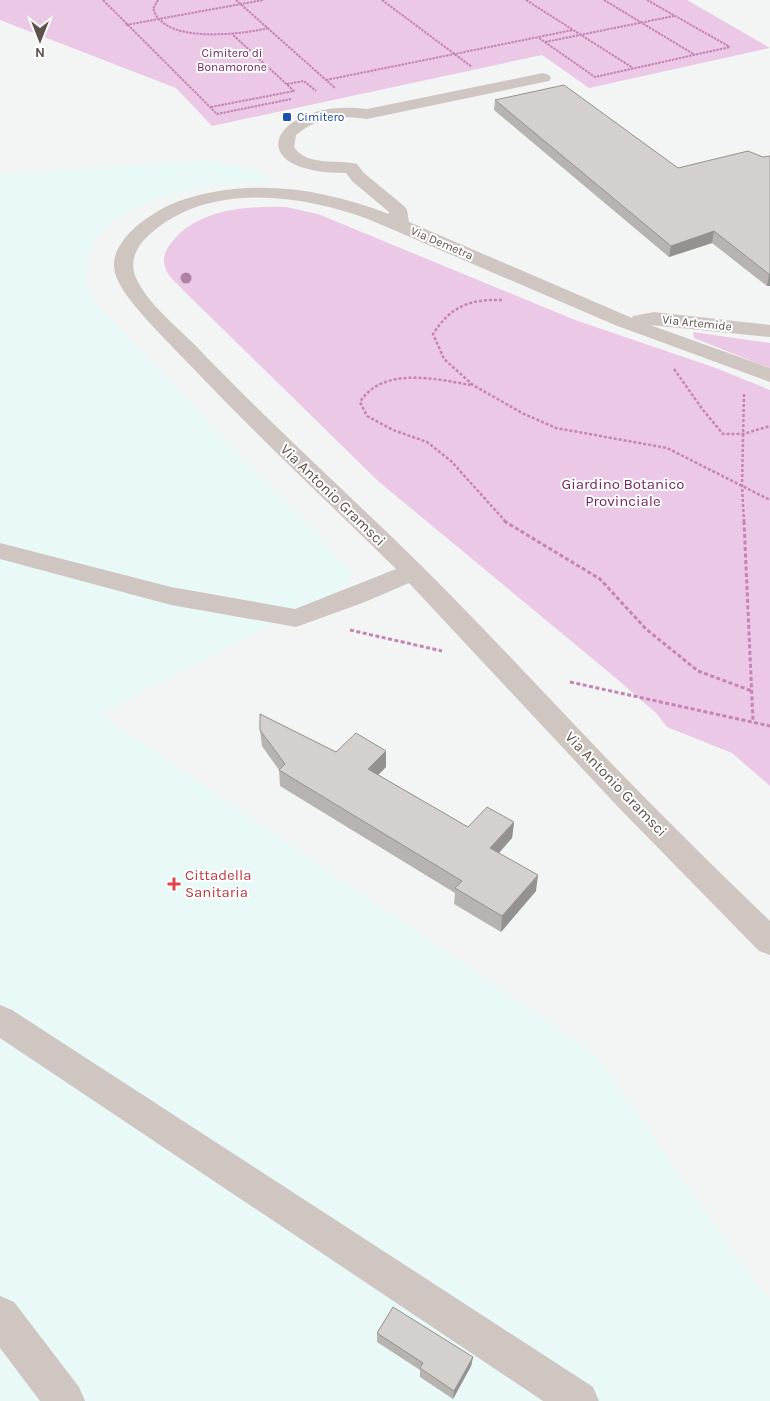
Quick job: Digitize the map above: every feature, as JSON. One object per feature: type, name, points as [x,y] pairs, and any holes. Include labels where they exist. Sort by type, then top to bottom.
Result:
[{"type":"street","name":"Via Demetra","points":[[543,78],[367,114],[340,111],[312,117],[296,127],[286,138],[286,146],[290,154],[305,163],[334,169],[351,168],[358,177],[398,210],[400,225],[624,322],[765,374]]},
{"type":"street","name":"Via Antonio Gramsci","points":[[400,225],[329,200],[307,196],[263,193],[215,198],[182,207],[166,214],[140,231],[130,242],[124,257],[124,272],[143,302],[222,386],[412,572],[631,802],[770,942]]},
{"type":"street","name":"Via Artemide","points":[[624,322],[654,318],[770,331]]},
{"type":"street","points":[[0,551],[171,596],[296,618],[356,596],[412,572]]},
{"type":"street","points":[[0,1020],[579,1401]]},
{"type":"street","points":[[0,1316],[65,1401]]},
{"type":"path","points":[[103,0],[217,114],[291,99]]},
{"type":"path","points":[[158,0],[153,9],[158,19],[169,26],[183,31],[232,34],[269,28]]},
{"type":"path","points":[[236,0],[336,88]]},
{"type":"path","points":[[126,25],[264,0]]},
{"type":"path","points":[[382,0],[499,87]]},
{"type":"path","points":[[526,0],[634,68]]},
{"type":"path","points":[[604,0],[696,55]]},
{"type":"path","points":[[538,37],[595,77],[730,47],[647,0]]},
{"type":"path","points":[[545,42],[674,16]]},
{"type":"path","points":[[326,80],[573,30]]},
{"type":"path","points":[[210,108],[294,91],[232,34]]},
{"type":"path","points":[[287,84],[304,81],[318,94],[309,96]]},
{"type":"path","points":[[506,300],[488,299],[461,305],[441,320],[433,334],[444,359],[473,385],[522,413],[556,428],[667,448],[770,500]]},
{"type":"path","points":[[669,364],[676,370],[703,410],[723,434],[744,434],[770,426]]},
{"type":"path","points":[[753,722],[742,486],[744,391],[765,374]]},
{"type":"path","points":[[473,385],[420,378],[401,378],[380,383],[367,391],[360,402],[368,416],[393,430],[427,442],[451,461],[504,521],[600,579],[646,629],[698,670],[752,691]]},
{"type":"path","points":[[296,618],[442,651]]},
{"type":"path","points":[[570,682],[770,726]]},
{"type":"shaded area","name":"Cittadella Sanitaria","points":[[211,160],[258,171],[275,183],[247,182],[214,185],[159,197],[115,220],[93,241],[87,264],[87,287],[96,304],[353,573],[345,587],[100,714],[595,1054],[760,1290],[770,1298],[770,1401],[0,1401],[0,174]]},
{"type":"green space","name":"Cimitero di Bonamorone","points":[[0,0],[687,0],[770,48],[589,88],[542,55],[212,126],[176,88],[0,20]]},
{"type":"green space","name":"Giardino Botanico Provinciale","points":[[286,207],[318,214],[575,320],[713,367],[770,390],[770,786],[732,753],[667,727],[657,714],[617,679],[378,481],[184,291],[170,277],[166,270],[164,260],[168,247],[183,231],[195,222],[209,216],[240,209]]},
{"type":"green space","points":[[693,332],[770,343],[770,368],[694,338]]},
{"type":"building","points":[[564,85],[678,168],[748,151],[763,157],[770,156],[770,275],[714,231],[671,246],[495,100]]},
{"type":"building","points":[[260,714],[336,752],[356,733],[386,751],[368,769],[468,827],[487,807],[514,822],[490,848],[538,875],[502,916],[455,888],[462,881],[279,770],[285,764],[260,730]]},
{"type":"building","points":[[393,1307],[473,1357],[454,1391],[420,1368],[423,1363],[377,1333]]},
{"type":"place","name":"Cimitero","points":[[287,117]]},
{"type":"place","name":"Cittadella Sanitaria","points":[[174,884]]}]
